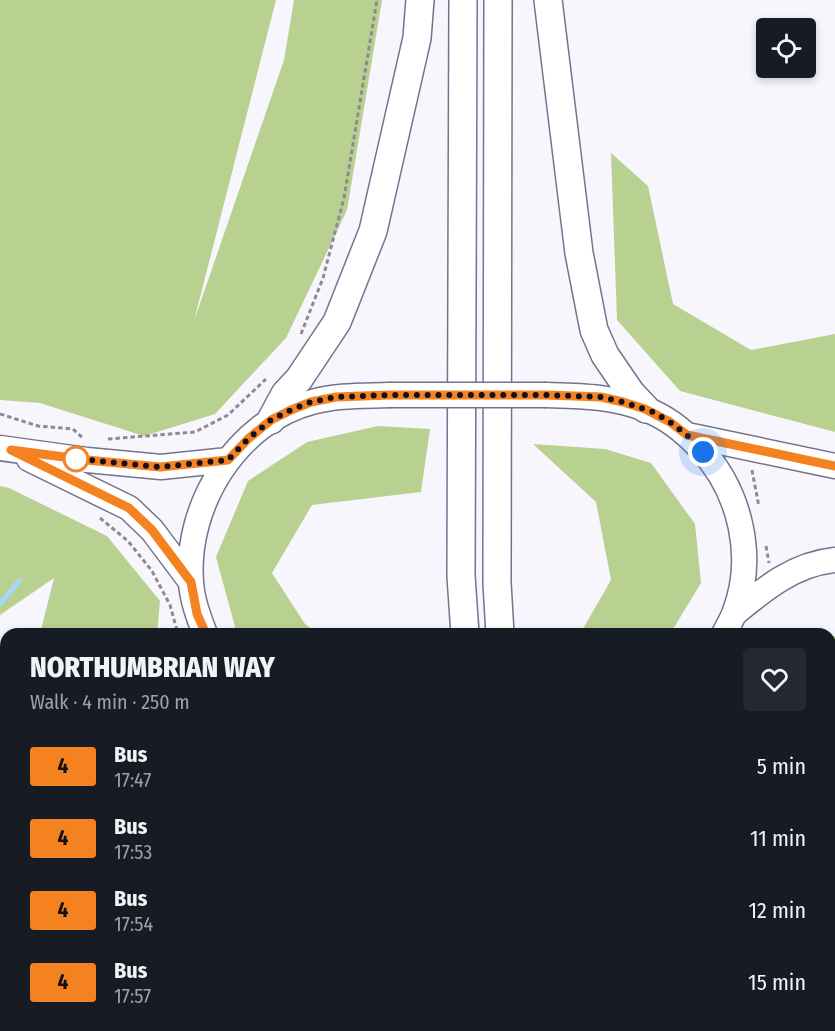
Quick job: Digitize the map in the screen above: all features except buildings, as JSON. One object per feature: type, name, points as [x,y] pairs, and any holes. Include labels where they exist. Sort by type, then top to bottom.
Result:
[{"type":"highway","points":[[271,420],[285,394],[299,379],[337,322],[373,231],[417,38],[420,0]]},
{"type":"highway","points":[[463,0],[461,576],[465,628]]},
{"type":"highway","points":[[498,0],[497,583],[500,628]]},
{"type":"highway","points":[[548,0],[579,253],[594,330],[605,355],[645,409]]},
{"type":"main road","points":[[203,628],[197,614],[191,582],[192,546],[200,512],[212,485],[228,460],[271,420],[291,410],[311,402],[336,397],[389,395],[601,397],[645,409],[670,422],[687,435],[716,467],[727,486],[740,521],[744,562],[741,584],[729,624]]},
{"type":"main road","points":[[687,435],[835,466]]},
{"type":"main road","points":[[5,449],[160,467],[228,460]]},
{"type":"main road","points":[[5,449],[129,508],[152,530],[191,582]]},
{"type":"main road","points":[[729,624],[756,595],[776,581],[810,565],[835,560]]},
{"type":"path","points":[[301,335],[323,278],[344,198],[377,0]]},
{"type":"path","points":[[101,440],[195,432],[228,415],[266,380]]},
{"type":"path","points":[[0,414],[38,426],[73,429],[85,440]]},
{"type":"path","points":[[93,512],[128,541],[152,571],[170,605],[176,628]]},
{"type":"green space","points":[[0,0],[276,0],[194,321],[284,60],[294,0],[382,0],[347,210],[286,338],[215,414],[144,436],[40,403],[0,400]]},
{"type":"green space","points":[[611,153],[648,186],[673,304],[751,350],[835,334],[835,432],[680,391],[617,320]]},
{"type":"green space","points":[[378,426],[430,429],[421,492],[312,505],[272,573],[305,624],[310,628],[235,628],[216,557],[248,481],[307,442]]},
{"type":"green space","points":[[533,444],[605,449],[651,463],[695,524],[701,583],[674,628],[583,628],[611,580],[596,502]]},
{"type":"green space","points":[[0,486],[9,488],[107,536],[160,601],[158,628],[42,628],[54,578],[0,615]]},
{"type":"waterway","points":[[0,604],[19,581]]},
{"type":"bus line","name":"4","points":[[203,628],[197,614],[191,582],[152,530],[129,508],[11,450],[160,467],[228,460],[271,420],[311,402],[336,397],[546,395],[601,397],[623,402],[653,412],[687,435],[835,466]]},
{"type":"route","points":[[76,459],[68,458],[160,467],[228,460],[271,420],[291,410],[311,402],[336,397],[389,395],[601,397],[653,412],[687,435],[703,452]]}]
